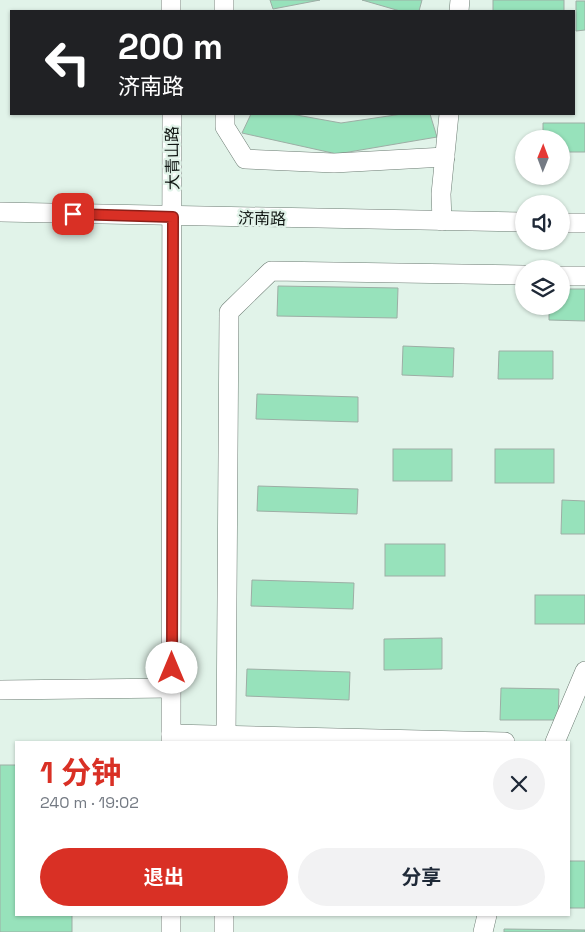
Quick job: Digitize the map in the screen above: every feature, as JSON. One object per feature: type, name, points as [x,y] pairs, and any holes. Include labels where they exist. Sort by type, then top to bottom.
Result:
[{"type":"street","name":"大青山路","points":[[171,738],[172,115]]},
{"type":"street","points":[[224,115],[225,127],[245,159],[334,163],[445,157]]},
{"type":"street","points":[[442,221],[441,194],[449,115]]},
{"type":"street","name":"济南路","points":[[0,212],[173,217],[515,222]]},
{"type":"street","points":[[570,223],[585,224]]},
{"type":"street","points":[[226,739],[230,312],[271,271],[515,275]]},
{"type":"street","points":[[570,276],[585,276]]},
{"type":"street","points":[[555,741],[585,671]]},
{"type":"street","points":[[0,690],[172,688]]},
{"type":"street","points":[[171,738],[413,741]]},
{"type":"street","points":[[171,916],[171,932]]},
{"type":"street","points":[[224,916],[224,932]]},
{"type":"street","points":[[482,932],[487,916]]},
{"type":"building","points":[[270,0],[320,0],[273,9]]},
{"type":"building","points":[[362,0],[422,0],[419,10],[397,10]]},
{"type":"building","points":[[493,0],[564,0],[564,10],[493,10]]},
{"type":"building","points":[[576,1],[585,1],[585,30],[576,31]]},
{"type":"building","points":[[251,115],[297,115],[341,123],[395,115],[430,115],[437,137],[337,154],[242,133]]},
{"type":"building","points":[[543,123],[585,123],[585,152],[570,152],[570,130],[543,130]]},
{"type":"building","points":[[278,286],[398,288],[397,318],[277,316]]},
{"type":"building","points":[[570,289],[585,289],[585,321],[549,320],[549,315],[570,315]]},
{"type":"building","points":[[403,346],[454,348],[453,377],[402,375]]},
{"type":"building","points":[[499,351],[553,351],[553,379],[498,379]]},
{"type":"building","points":[[257,394],[358,397],[358,422],[256,419]]},
{"type":"building","points":[[393,449],[452,449],[452,481],[393,481]]},
{"type":"building","points":[[495,449],[554,449],[554,483],[495,483]]},
{"type":"building","points":[[258,486],[358,489],[357,514],[257,511]]},
{"type":"building","points":[[562,500],[585,501],[585,534],[561,534]]},
{"type":"building","points":[[385,544],[445,544],[445,576],[385,576]]},
{"type":"building","points":[[252,580],[354,583],[353,609],[251,606]]},
{"type":"building","points":[[535,595],[585,595],[585,624],[535,624]]},
{"type":"building","points":[[442,638],[442,669],[384,670],[384,639]]},
{"type":"building","points":[[247,669],[350,672],[349,700],[246,696]]},
{"type":"building","points":[[501,688],[559,689],[558,720],[500,720]]},
{"type":"building","points":[[0,765],[15,765],[15,916],[72,916],[72,932],[0,932]]},
{"type":"building","points":[[570,861],[585,861],[585,908],[570,908]]},
{"type":"building","points":[[504,929],[585,930],[585,932],[504,932]]},
{"type":"route","points":[[73,214],[173,217],[172,668]]}]
